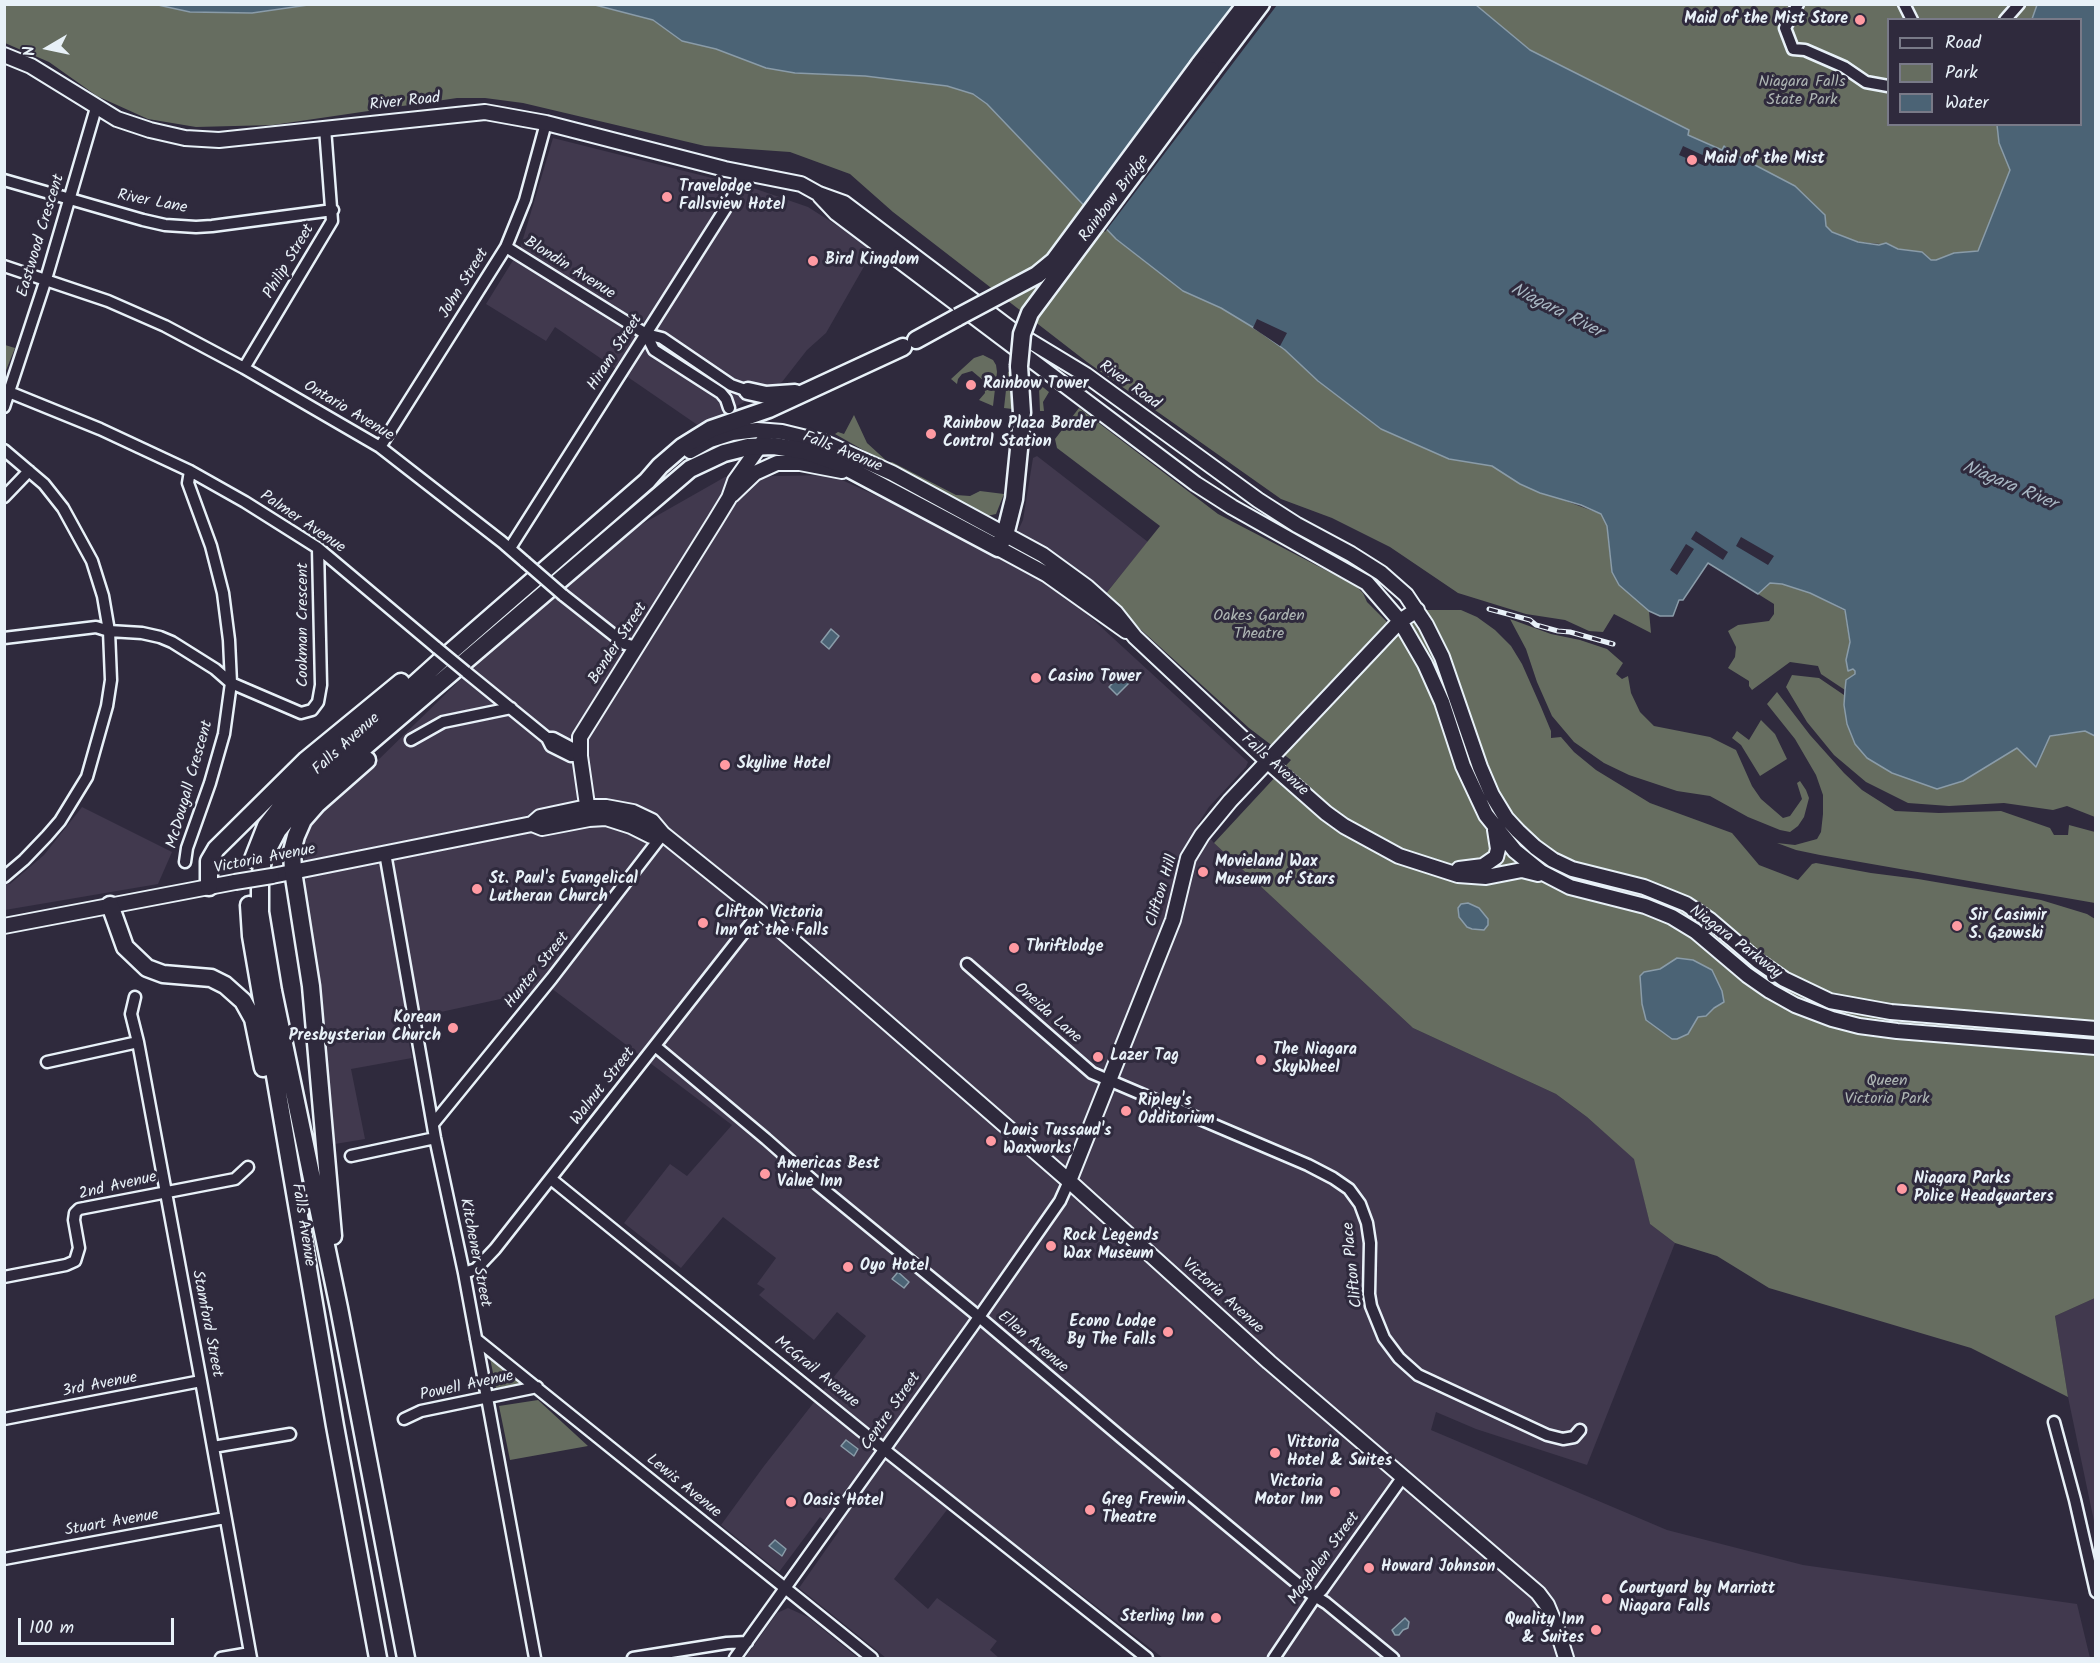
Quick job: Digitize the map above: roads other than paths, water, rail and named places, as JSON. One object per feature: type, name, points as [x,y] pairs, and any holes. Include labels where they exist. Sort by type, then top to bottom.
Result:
[{"type":"highway","name":"Rainbow Bridge","points":[[816,388],[910,343],[1037,275],[1054,261],[1246,4]]},
{"type":"highway","name":"Rainbow Bridge","points":[[1002,542],[1014,499],[1022,421],[1020,342],[1030,313],[1261,4]]},
{"type":"highway","points":[[748,391],[776,395],[816,388]]},
{"type":"highway","points":[[647,481],[660,466],[692,439],[717,426],[762,412],[816,388]]},
{"type":"highway","points":[[717,426],[728,416],[729,408]]},
{"type":"highway","name":"Falls Avenue","points":[[406,1659],[260,912],[260,880],[263,860],[278,830],[305,798],[441,662],[680,476],[724,453],[760,446],[806,451],[838,463],[1002,542]]},
{"type":"highway","name":"Falls Avenue","points":[[378,1659],[335,1426],[252,936],[248,898],[253,860],[266,826],[287,799],[647,481]]},
{"type":"highway","points":[[339,1308],[311,986],[292,851],[303,820],[317,804],[434,701],[441,662]]},
{"type":"highway","points":[[209,887],[209,861],[216,849],[306,760],[401,682],[441,662]]},
{"type":"highway","points":[[110,905],[125,946],[147,968],[170,975],[210,978],[225,984],[243,1001],[254,1019],[279,1148],[297,1193]]},
{"type":"main road","name":"River Road","points":[[4,55],[31,66],[96,108],[131,124],[185,138],[219,140],[484,112],[546,123],[640,148],[801,184],[819,194],[844,203],[1015,332],[1086,375],[1284,517],[1381,573],[1406,595],[1417,610]]},
{"type":"main road","name":"River Road","points":[[819,194],[836,213],[1204,489],[1367,583],[1400,621]]},
{"type":"main road","name":"Falls Avenue","points":[[647,481],[686,453],[710,440],[744,431],[770,430],[797,434],[823,442],[892,473],[1002,542],[1135,637],[1267,761],[1344,826],[1393,854],[1458,875],[1478,877],[1511,871],[1530,871],[1563,884]]},
{"type":"main road","name":"Bender Street","points":[[588,813],[580,756],[580,737],[729,498],[735,481],[770,430]]},
{"type":"main road","name":"Bender Street","points":[[729,498],[755,473],[777,463],[800,463],[862,475]]},
{"type":"main road","name":"Clifton Hill","points":[[1069,1181],[1173,920],[1188,858],[1217,814],[1400,621],[1417,610]]},
{"type":"main road","name":"Niagara Parkway","points":[[1417,610],[1432,634],[1445,663],[1480,767],[1492,795],[1506,818],[1518,831],[1553,860],[1585,873],[1644,887],[1680,901],[1704,915],[1767,968],[1784,979],[1830,1001],[1891,1012],[2096,1029]]},
{"type":"main road","name":"Niagara Parkway","points":[[1400,621],[1416,645],[1437,689],[1462,766],[1480,804],[1494,826],[1521,857],[1540,872],[1563,884],[1593,894],[1646,906],[1672,917],[1695,931],[1747,975],[1770,991],[1795,1005],[1832,1019],[1859,1026],[1898,1031],[2096,1047]]},
{"type":"main road","name":"Victoria Avenue","points":[[4,926],[532,824],[540,817],[588,813],[606,807],[633,812],[652,821],[663,834],[760,912],[1069,1181],[1269,1362],[1538,1593],[1547,1605],[1566,1659]]},
{"type":"main road","name":"Falls Avenue","points":[[1433,867],[1475,868],[1490,862],[1496,856],[1498,849],[1494,826]]},
{"type":"street","points":[[1798,4],[1785,28],[1793,49],[1805,50],[1844,67],[1866,82],[1887,86]]},
{"type":"street","points":[[1904,4],[1911,18]]},
{"type":"street","points":[[2007,18],[2019,4]]},
{"type":"street","name":"Eastwood Crescent","points":[[4,407],[7,391],[46,279],[96,108]]},
{"type":"street","name":"John Street","points":[[380,447],[506,248],[525,200],[546,123]]},
{"type":"street","name":"Philip Street","points":[[244,368],[332,220],[325,128]]},
{"type":"street","name":"Hiram Street","points":[[510,548],[741,184],[745,172]]},
{"type":"street","name":"River Lane","points":[[4,180],[165,225],[196,227],[333,210]]},
{"type":"street","name":"Blondin Avenue","points":[[506,248],[646,334],[662,338],[731,385],[748,391]]},
{"type":"street","name":"Ontario Avenue","points":[[4,266],[108,301],[165,326],[244,368],[380,447],[510,548],[563,595],[625,644],[637,647]]},
{"type":"street","name":"Blondin Avenue","points":[[646,334],[654,350],[721,393],[729,408]]},
{"type":"street","name":"Palmer Avenue","points":[[7,391],[100,429],[190,471],[318,548],[441,662],[466,672],[547,738],[551,746],[571,756],[580,756]]},
{"type":"street","points":[[4,450],[44,484],[63,508],[92,561],[103,596],[110,631],[111,680],[107,706],[87,777],[60,821],[24,860],[4,877]]},
{"type":"street","points":[[4,497],[29,471]]},
{"type":"street","name":"McDougall Crescent","points":[[185,862],[187,848],[210,783],[224,734],[231,683],[229,640],[223,593],[211,546],[188,483],[190,471]]},
{"type":"street","name":"Cookman Crescent","points":[[231,683],[301,712],[312,710],[318,702],[321,685],[318,548]]},
{"type":"street","points":[[4,638],[96,627],[110,631],[142,633],[172,642],[215,669],[231,683]]},
{"type":"street","points":[[411,740],[443,722],[511,708]]},
{"type":"street","name":"Hunter Street","points":[[433,1124],[552,978],[663,834]]},
{"type":"street","name":"Kitchener Street","points":[[385,853],[435,1138],[464,1273],[535,1659]]},
{"type":"street","name":"Walnut Street","points":[[464,1273],[476,1269],[495,1249],[760,912]]},
{"type":"street","name":"Oneida Lane","points":[[967,964],[1092,1073],[1110,1082]]},
{"type":"street","name":"Stamford Street","points":[[135,996],[131,1014],[166,1191],[250,1656]]},
{"type":"street","points":[[47,1062],[138,1042]]},
{"type":"street","name":"Ellen Avenue","points":[[656,1046],[817,1184],[1122,1438],[1393,1659]]},
{"type":"street","name":"Clifton Place","points":[[1110,1082],[1206,1120],[1308,1165],[1341,1183],[1349,1189],[1360,1204],[1367,1223],[1370,1243],[1369,1294],[1371,1306],[1384,1338],[1399,1358],[1418,1375],[1547,1435],[1563,1439],[1574,1437],[1580,1430]]},
{"type":"street","points":[[351,1156],[435,1138]]},
{"type":"street","name":"2nd Avenue","points":[[4,1276],[66,1265],[75,1261],[79,1248],[74,1220],[75,1213],[79,1209],[235,1179],[248,1167]]},
{"type":"street","name":"McGrail Avenue","points":[[551,1179],[1147,1659]]},
{"type":"street","name":"Centre Street","points":[[735,1659],[1060,1201],[1069,1181]]},
{"type":"street","name":"Lewis Avenue","points":[[476,1339],[872,1659]]},
{"type":"street","name":"3rd Avenue","points":[[4,1419],[201,1381]]},
{"type":"street","name":"Powell Avenue","points":[[404,1419],[421,1411],[537,1387]]},
{"type":"street","points":[[2054,1422],[2071,1481],[2096,1592]]},
{"type":"street","points":[[213,1447],[290,1434]]},
{"type":"street","name":"Magdalen Street","points":[[1274,1659],[1402,1478]]},
{"type":"street","name":"Stuart Avenue","points":[[4,1559],[225,1518]]},
{"type":"street","points":[[633,1659],[727,1643],[747,1642]]},
{"type":"street","points":[[221,1659],[250,1656]]},
{"type":"water","points":[[158,5],[308,5],[252,13],[190,12]]},
{"type":"water","name":"Niagara River","points":[[595,5],[1476,5],[1530,50],[1689,130],[1688,135],[1722,150],[1724,146],[1732,153],[1795,186],[1825,215],[1826,226],[1832,232],[1858,242],[1879,245],[1886,243],[1898,249],[1922,252],[1931,260],[1936,260],[1954,253],[1978,251],[2010,170],[1999,143],[1997,126],[2082,126],[2082,18],[2032,18],[2037,5],[2095,5],[2095,736],[2085,731],[2050,736],[2036,767],[2017,748],[1963,781],[1937,789],[1892,773],[1867,758],[1855,744],[1847,724],[1844,705],[1846,680],[1855,674],[1855,671],[1853,669],[1848,671],[1846,660],[1850,642],[1845,610],[1810,593],[1782,584],[1770,583],[1758,594],[1708,563],[1683,600],[1679,600],[1673,616],[1660,616],[1649,611],[1619,585],[1612,572],[1607,526],[1601,514],[1581,505],[1540,493],[1520,484],[1492,466],[1449,459],[1381,429],[1318,381],[1285,350],[1259,331],[1221,308],[1183,291],[1116,239],[987,104],[973,94],[947,86],[865,76],[795,73],[766,68],[716,49],[682,41],[653,20]]},
{"type":"water","points":[[831,629],[839,636],[829,649],[821,642]]},
{"type":"water","points":[[1125,670],[1134,678],[1117,695],[1109,687]]},
{"type":"water","points":[[1468,903],[1479,908],[1488,919],[1488,925],[1484,930],[1467,927],[1459,917],[1458,908],[1461,904]]},
{"type":"water","points":[[1677,958],[1693,960],[1712,970],[1722,991],[1724,1002],[1706,1016],[1698,1017],[1688,1034],[1672,1039],[1646,1020],[1642,1004],[1640,976],[1644,972],[1660,969]]},
{"type":"water","points":[[898,1272],[909,1282],[904,1288],[892,1279]]},
{"type":"water","points":[[846,1440],[858,1449],[854,1456],[841,1446]]},
{"type":"water","points":[[775,1540],[786,1549],[782,1556],[769,1546]]},
{"type":"water","points":[[1405,1618],[1409,1622],[1408,1628],[1399,1635],[1395,1635],[1392,1630]]},
{"type":"railway","points":[[1489,609],[1530,620],[1536,625],[1613,644]]},
{"type":"place","name":"Maid of the Mist Store","points":[[1860,20]]},
{"type":"place","name":"Maid of the Mist","points":[[1692,160]]},
{"type":"place","name":"Travelodge Fallsview Hotel","points":[[667,197]]},
{"type":"place","name":"Bird Kingdom","points":[[813,261]]},
{"type":"place","name":"Rainbow Tower","points":[[971,385]]},
{"type":"place","name":"Rainbow Plaza Border Control Station","points":[[931,434]]},
{"type":"place","name":"Casino Tower","points":[[1036,678]]},
{"type":"place","name":"Skyline Hotel","points":[[725,765]]},
{"type":"place","name":"Movieland Wax Museum of Stars","points":[[1203,872]]},
{"type":"place","name":"St. Paul's Evangelical Lutheran Church","points":[[477,889]]},
{"type":"place","name":"Clifton Victoria Inn at the Falls","points":[[703,923]]},
{"type":"place","name":"Sir Casimir S. Gzowski","points":[[1957,926]]},
{"type":"place","name":"Thriftlodge","points":[[1014,948]]},
{"type":"place","name":"Korean Presbysterian Church","points":[[453,1028]]},
{"type":"place","name":"Lazer Tag","points":[[1098,1057]]},
{"type":"place","name":"The Niagara SkyWheel","points":[[1261,1060]]},
{"type":"place","name":"Ripley's Odditorium","points":[[1126,1111]]},
{"type":"place","name":"Louis Tussaud's Waxworks","points":[[991,1141]]},
{"type":"place","name":"Americas Best Value Inn","points":[[765,1174]]},
{"type":"place","name":"Niagara Parks Police Headquarters","points":[[1902,1189]]},
{"type":"place","name":"Rock Legends Wax Museum","points":[[1051,1246]]},
{"type":"place","name":"Oyo Hotel","points":[[848,1267]]},
{"type":"place","name":"Econo Lodge By The Falls","points":[[1168,1332]]},
{"type":"place","name":"Vittoria Hotel & Suites","points":[[1275,1453]]},
{"type":"place","name":"Victoria Motor Inn","points":[[1335,1492]]},
{"type":"place","name":"Oasis Hotel","points":[[791,1502]]},
{"type":"place","name":"Greg Frewin Theatre","points":[[1090,1510]]},
{"type":"place","name":"Howard Johnson","points":[[1369,1568]]},
{"type":"place","name":"Courtyard by Marriott Niagara Falls","points":[[1607,1599]]},
{"type":"place","name":"Sterling Inn","points":[[1216,1618]]},
{"type":"place","name":"Quality Inn & Suites","points":[[1596,1630]]},
{"type":"park label","name":"Niagara Falls State Park","points":[[1802,92]]},
{"type":"park label","name":"Oakes Garden Theatre","points":[[1259,626]]},
{"type":"park label","name":"Queen Victoria Park","points":[[1887,1091]]}]
